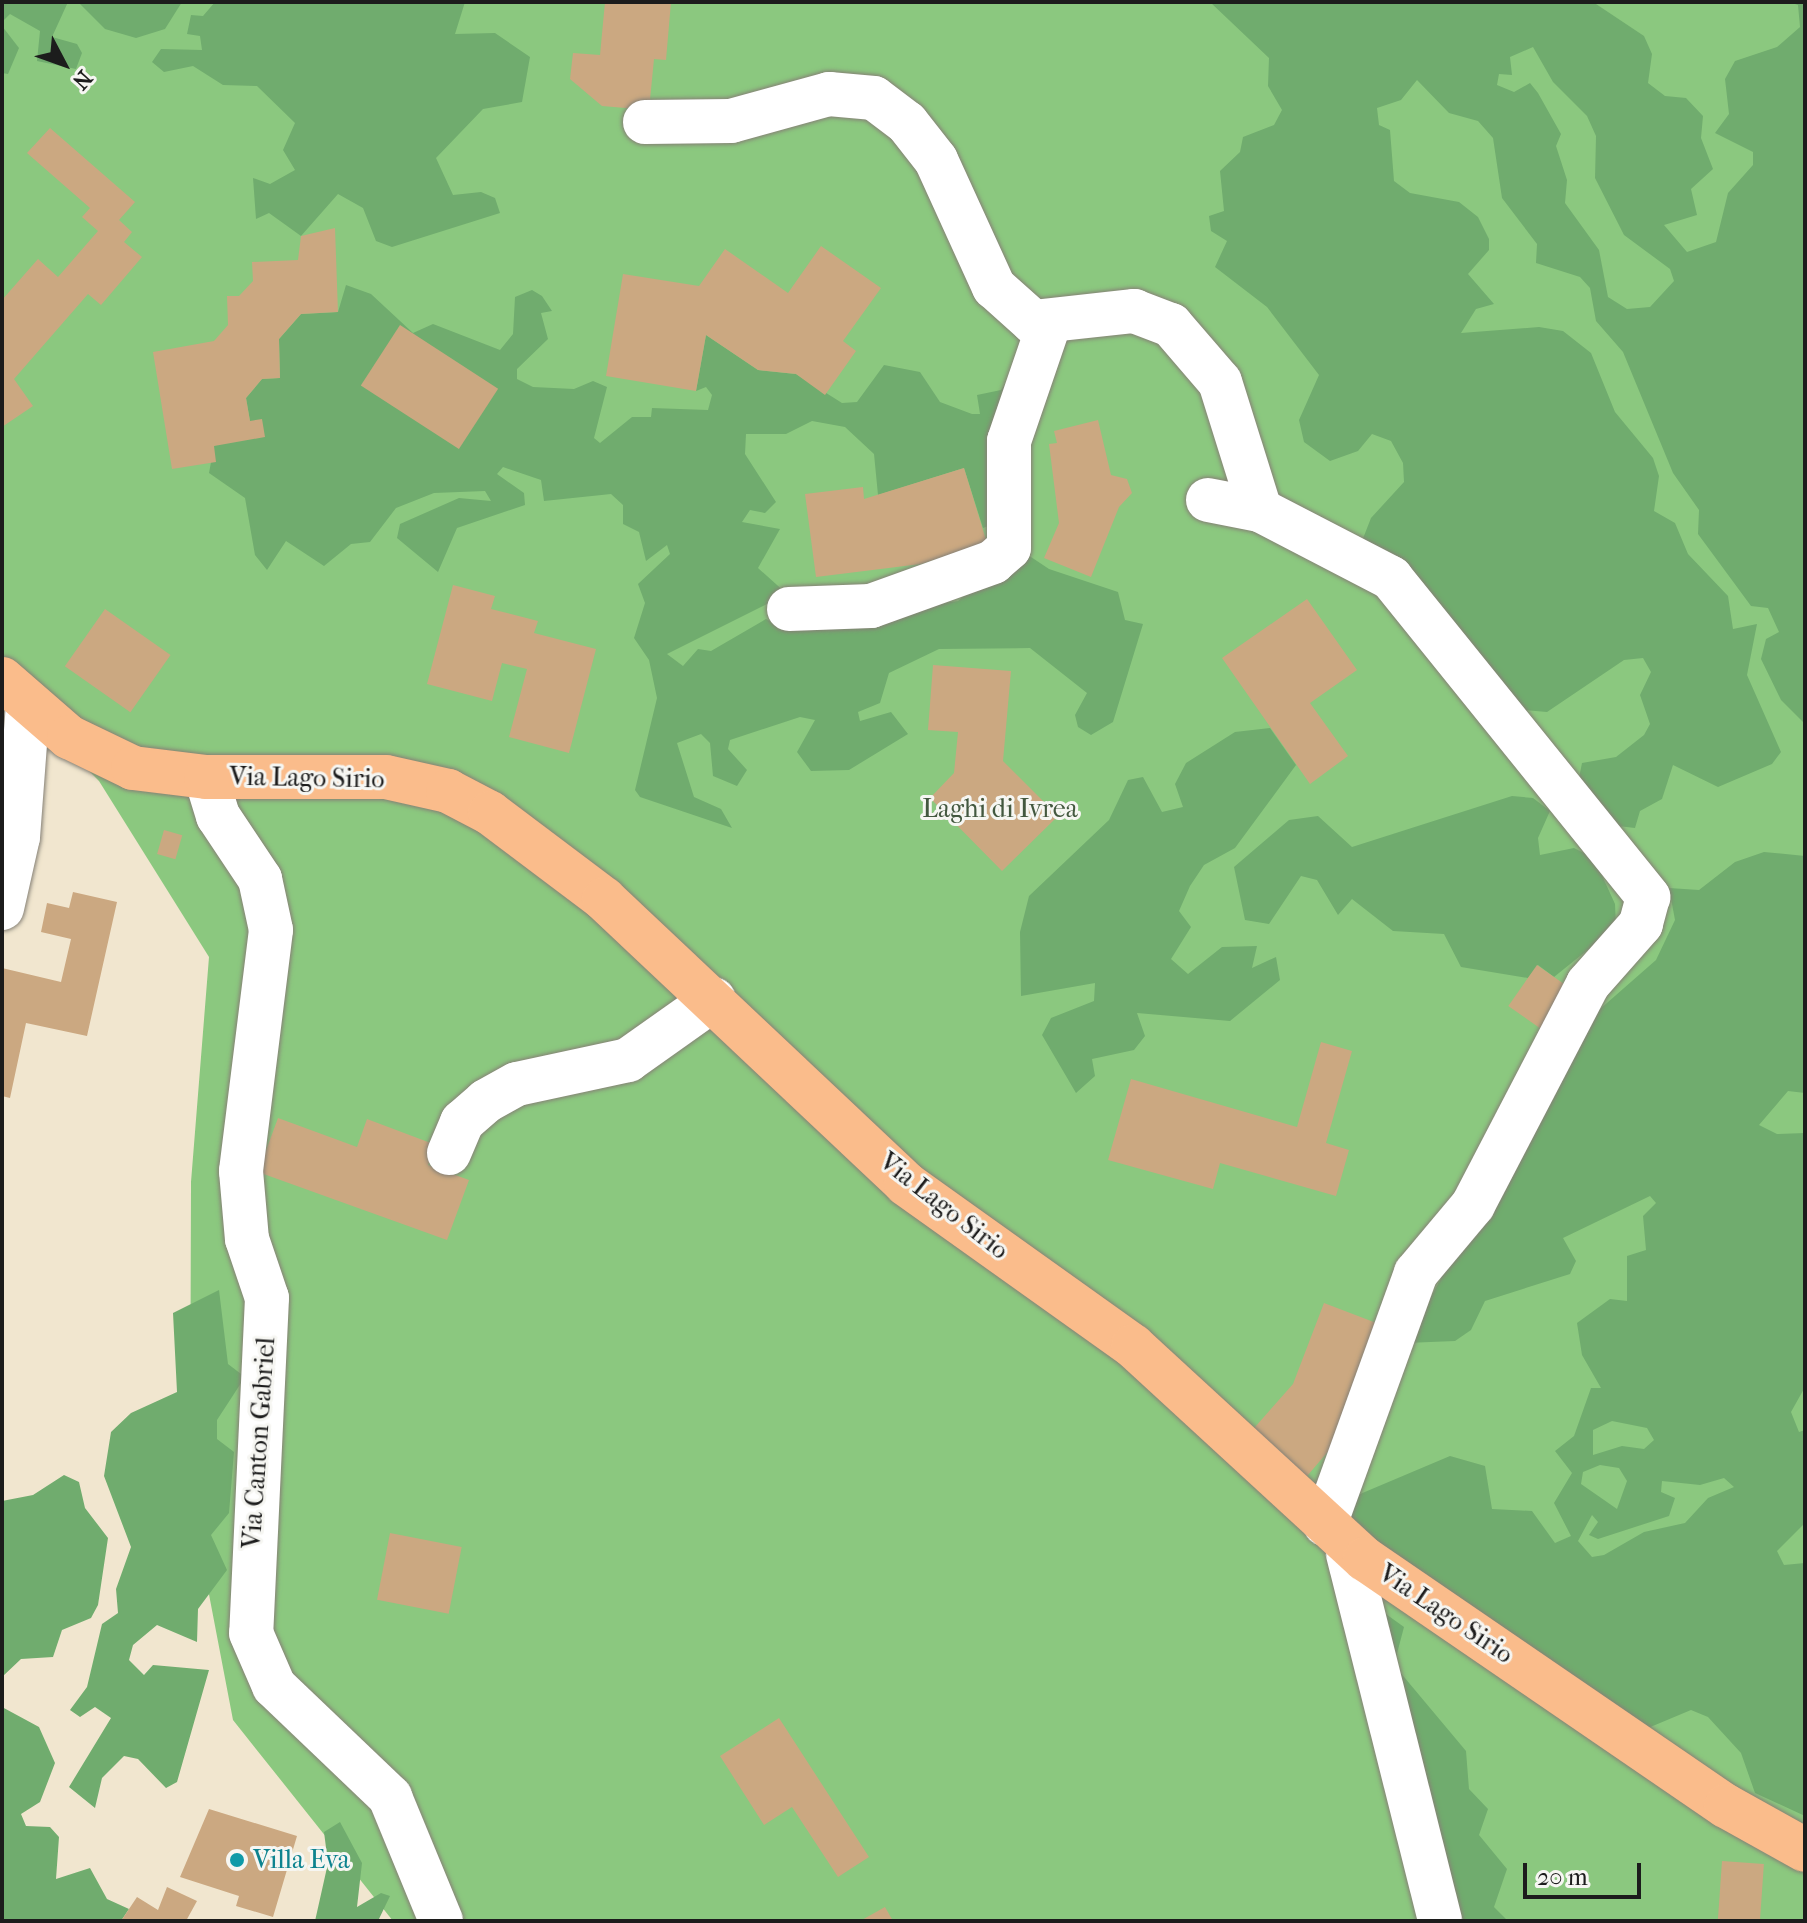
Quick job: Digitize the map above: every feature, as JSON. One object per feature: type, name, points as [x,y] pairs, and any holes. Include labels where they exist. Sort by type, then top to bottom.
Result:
[{"type":"main road","name":"Via Lago Sirio","points":[[15,692],[69,737],[133,768],[206,777],[327,773],[448,791],[569,869],[714,999],[906,1184],[1133,1346],[1346,1545],[1726,1806],[1805,1850]]},
{"type":"street","points":[[645,122],[731,121],[829,94],[874,98],[907,123],[946,176],[994,287],[1033,322],[1049,324]]},
{"type":"street","points":[[1009,340],[1049,324],[1134,311],[1171,325],[1220,382],[1260,510]]},
{"type":"street","points":[[789,609],[871,606],[993,562],[1009,548],[1009,441],[1049,324]]},
{"type":"street","points":[[1208,500],[1260,510],[1391,578],[1528,766],[1648,897],[1647,911],[1588,984],[1473,1205],[1416,1273],[1346,1545],[1440,1921]]},
{"type":"street","points":[[2,908],[18,837],[15,692]]},
{"type":"street","name":"Via Canton Gabriel","points":[[206,777],[218,816],[260,879],[271,930],[241,1171],[247,1239],[267,1298],[268,1327],[251,1633],[274,1686],[390,1797],[441,1921]]},
{"type":"street","points":[[449,1153],[462,1122],[486,1101],[517,1084],[628,1060],[714,999]]},
{"type":"green space","name":"Laghi di Ivrea","points":[[2,2],[1805,2],[1805,1921],[393,1921],[233,1720],[190,1495],[191,1182],[209,957],[99,781],[2,683]]},
{"type":"green space","points":[[2,2],[68,2],[52,37],[77,44],[82,53],[76,69],[37,61],[40,31],[10,14],[2,22]]},
{"type":"green space","points":[[78,2],[182,2],[165,29],[136,38],[105,29]]},
{"type":"green space","points":[[215,2],[465,2],[455,34],[495,33],[530,57],[522,102],[483,109],[436,158],[453,195],[481,192],[495,198],[500,213],[392,247],[376,241],[363,208],[338,194],[301,236],[269,213],[256,219],[253,178],[270,184],[295,170],[283,150],[295,123],[257,86],[223,85],[193,66],[164,72],[152,62],[161,49],[202,50],[200,36],[187,34],[191,15],[203,16]]},
{"type":"green space","points":[[1210,2],[1593,2],[1644,36],[1652,54],[1648,83],[1665,96],[1686,98],[1703,116],[1701,138],[1713,169],[1691,189],[1697,215],[1664,225],[1687,252],[1716,242],[1728,193],[1753,165],[1753,152],[1715,133],[1729,114],[1725,79],[1735,61],[1777,47],[1800,27],[1798,5],[1789,2],[1805,2],[1805,724],[1781,700],[1761,659],[1766,639],[1779,632],[1768,608],[1751,606],[1698,534],[1699,510],[1673,473],[1623,352],[1596,321],[1590,288],[1580,277],[1536,263],[1537,244],[1502,198],[1493,138],[1478,121],[1449,113],[1417,80],[1401,100],[1377,108],[1379,125],[1390,130],[1394,181],[1410,193],[1459,202],[1478,217],[1489,239],[1489,250],[1468,274],[1494,304],[1476,309],[1461,333],[1539,327],[1563,331],[1591,353],[1615,412],[1653,458],[1659,476],[1654,511],[1675,523],[1688,554],[1728,596],[1733,629],[1757,624],[1747,675],[1781,752],[1772,764],[1718,787],[1673,765],[1662,799],[1640,811],[1635,828],[1609,825],[1578,783],[1582,763],[1616,757],[1644,735],[1650,724],[1640,695],[1651,672],[1643,658],[1624,660],[1547,712],[1514,709],[1362,541],[1371,518],[1404,482],[1403,463],[1391,441],[1372,434],[1358,451],[1330,461],[1304,442],[1299,420],[1319,375],[1267,307],[1215,267],[1227,241],[1211,231],[1209,216],[1224,211],[1220,171],[1240,152],[1243,137],[1274,125],[1282,110],[1268,86],[1269,58]],"holes":[[[1533,47],[1553,82],[1587,116],[1596,136],[1595,178],[1624,235],[1670,269],[1674,281],[1650,307],[1627,309],[1608,297],[1599,250],[1565,203],[1567,180],[1556,146],[1561,134],[1538,93],[1530,83],[1514,92],[1497,85],[1499,74],[1512,75],[1510,57]]]},
{"type":"green space","points":[[2,26],[19,48],[8,74],[2,73]]},
{"type":"green space","points":[[346,285],[371,294],[413,333],[433,324],[500,350],[513,334],[515,297],[532,290],[542,296],[552,311],[541,313],[548,339],[517,369],[517,379],[533,387],[574,389],[593,381],[607,387],[594,438],[600,443],[632,417],[651,417],[652,408],[708,410],[712,395],[706,387],[696,391],[706,335],[758,370],[796,374],[842,403],[857,402],[884,365],[920,372],[940,402],[972,414],[980,414],[977,395],[1001,390],[1007,381],[1002,521],[983,528],[964,468],[878,495],[874,454],[845,427],[812,421],[786,434],[746,434],[745,454],[776,502],[765,513],[750,510],[742,522],[780,529],[758,568],[787,594],[667,654],[683,666],[698,649],[711,651],[766,619],[790,631],[802,621],[958,601],[1019,549],[1049,569],[1118,592],[1125,620],[1143,624],[1113,722],[1091,735],[1078,727],[1075,715],[1087,693],[1030,648],[939,649],[889,673],[880,703],[858,712],[860,721],[891,712],[908,734],[849,770],[811,771],[797,752],[815,720],[800,717],[730,740],[728,749],[747,770],[737,786],[713,776],[710,743],[701,734],[677,743],[694,797],[721,809],[732,828],[640,797],[635,790],[657,698],[649,660],[634,638],[645,603],[638,584],[670,554],[667,545],[646,561],[639,532],[623,524],[623,505],[611,494],[544,501],[541,480],[503,467],[497,474],[524,493],[525,505],[457,528],[438,572],[397,538],[400,524],[459,498],[491,501],[485,491],[434,493],[396,508],[370,542],[351,544],[324,566],[286,541],[267,570],[255,555],[245,498],[209,473],[214,446],[250,421],[246,398],[262,379],[280,378],[279,339],[301,314],[338,312]]},
{"type":"green space","points":[[1270,728],[1296,765],[1235,848],[1204,865],[1190,886],[1179,911],[1191,927],[1171,959],[1188,974],[1222,947],[1257,946],[1252,968],[1276,957],[1280,980],[1230,1021],[1137,1013],[1145,1036],[1134,1050],[1092,1059],[1095,1076],[1076,1093],[1042,1035],[1051,1018],[1094,1001],[1095,983],[1021,996],[1020,932],[1029,896],[1109,820],[1128,780],[1143,777],[1162,812],[1183,807],[1175,784],[1186,763],[1235,732]]},
{"type":"green space","points":[[1512,796],[1533,798],[1550,811],[1538,838],[1540,855],[1574,848],[1594,858],[1615,904],[1616,927],[1554,977],[1538,965],[1528,978],[1461,967],[1444,934],[1393,931],[1352,899],[1338,915],[1317,880],[1301,876],[1269,924],[1245,920],[1234,867],[1289,820],[1318,816],[1352,847]]},
{"type":"green space","points":[[1764,852],[1805,856],[1805,1093],[1788,1091],[1759,1125],[1777,1134],[1805,1133],[1805,1387],[1791,1412],[1799,1432],[1805,1430],[1805,1523],[1777,1551],[1784,1565],[1805,1563],[1805,1816],[1755,1793],[1741,1753],[1708,1717],[1691,1710],[1648,1728],[1347,1526],[1353,1497],[1450,1456],[1485,1466],[1492,1509],[1532,1511],[1555,1543],[1571,1536],[1554,1503],[1572,1473],[1555,1451],[1574,1436],[1591,1388],[1601,1388],[1582,1355],[1577,1323],[1610,1299],[1627,1301],[1627,1256],[1646,1250],[1643,1216],[1656,1203],[1650,1196],[1563,1238],[1576,1261],[1570,1274],[1485,1301],[1471,1330],[1455,1341],[1406,1343],[1575,1031],[1656,960],[1675,920],[1669,888],[1699,890],[1735,862]],"holes":[[[1612,1421],[1647,1428],[1654,1440],[1644,1449],[1622,1446],[1593,1455],[1593,1430]],[[1600,1465],[1619,1468],[1627,1481],[1617,1509],[1581,1484],[1583,1472]],[[1724,1478],[1734,1487],[1708,1498],[1685,1523],[1644,1532],[1604,1555],[1592,1557],[1578,1541],[1592,1515],[1598,1522],[1589,1535],[1598,1539],[1669,1516],[1675,1498],[1661,1492],[1662,1481],[1700,1485]]]},
{"type":"green space","points":[[219,1290],[228,1364],[245,1377],[217,1420],[217,1439],[234,1452],[229,1513],[211,1535],[227,1570],[198,1609],[197,1642],[157,1625],[133,1645],[129,1660],[144,1675],[153,1665],[209,1670],[177,1782],[166,1788],[138,1759],[124,1756],[102,1778],[95,1808],[69,1787],[111,1718],[95,1707],[80,1717],[70,1710],[87,1687],[102,1624],[118,1613],[116,1589],[131,1547],[104,1476],[111,1432],[131,1413],[177,1392],[173,1313]]},
{"type":"green space","points":[[64,1475],[79,1482],[85,1508],[108,1538],[98,1605],[91,1618],[62,1630],[53,1657],[21,1659],[2,1677],[2,1501],[33,1495]]},
{"type":"green space","points":[[1358,1594],[1404,1627],[1394,1665],[1466,1751],[1469,1789],[1488,1809],[1479,1835],[1507,1869],[1494,1907],[1508,1921],[1448,1921]]},
{"type":"green space","points":[[2,1707],[39,1727],[55,1763],[40,1802],[21,1814],[26,1826],[50,1827],[59,1837],[56,1879],[90,1868],[107,1899],[129,1909],[121,1921],[2,1921]]},
{"type":"green space","points":[[340,1822],[362,1863],[357,1907],[381,1893],[390,1896],[378,1921],[315,1921],[328,1863],[324,1832]]},
{"type":"building","points":[[605,2],[671,2],[666,60],[654,59],[649,110],[602,106],[570,79],[573,53],[600,55]]},
{"type":"building","points":[[50,128],[135,202],[119,220],[132,232],[124,242],[142,257],[101,305],[88,294],[14,379],[33,406],[2,427],[2,300],[38,259],[58,277],[98,231],[82,217],[90,208],[27,153]]},
{"type":"building","points":[[335,228],[338,312],[301,314],[279,339],[280,378],[262,379],[246,398],[250,421],[262,419],[265,437],[214,446],[216,462],[172,469],[153,352],[214,341],[228,325],[227,296],[239,296],[253,281],[252,262],[298,260],[301,236]]},
{"type":"building","points":[[821,246],[881,288],[843,341],[856,351],[825,395],[796,374],[758,370],[706,335],[696,391],[606,376],[623,274],[699,286],[725,249],[788,293]]},
{"type":"building","points":[[400,325],[498,389],[459,449],[361,385]]},
{"type":"building","points":[[1098,420],[1111,475],[1127,479],[1132,493],[1119,507],[1091,577],[1044,558],[1059,523],[1049,444],[1057,443],[1054,431]]},
{"type":"building","points":[[964,468],[987,543],[921,564],[816,577],[805,494],[863,487],[864,499]]},
{"type":"building","points":[[453,585],[495,596],[491,609],[538,621],[534,633],[596,649],[569,753],[509,737],[527,669],[502,663],[492,701],[427,684]]},
{"type":"building","points":[[1307,599],[1357,670],[1310,703],[1348,756],[1310,784],[1222,658]]},
{"type":"building","points":[[105,609],[171,655],[130,712],[65,666]]},
{"type":"building","points":[[933,665],[1011,671],[1003,761],[1058,816],[1002,871],[930,798],[954,773],[958,732],[928,730]]},
{"type":"building","points":[[164,830],[182,835],[175,859],[157,854]]},
{"type":"building","points":[[73,892],[117,902],[87,1036],[26,1023],[10,1098],[2,1096],[2,968],[61,982],[71,939],[41,932],[47,903],[69,908]]},
{"type":"building","points":[[1537,965],[1576,992],[1547,1033],[1508,1006]]},
{"type":"building","points":[[1321,1042],[1352,1051],[1326,1143],[1349,1150],[1336,1196],[1220,1163],[1213,1189],[1108,1160],[1131,1079],[1297,1127]]},
{"type":"building","points":[[278,1118],[357,1147],[367,1119],[436,1145],[428,1165],[469,1180],[447,1240],[258,1172]]},
{"type":"building","points":[[1324,1303],[1379,1324],[1331,1448],[1302,1482],[1248,1435],[1293,1384]]},
{"type":"building","points":[[390,1533],[462,1547],[449,1614],[377,1600]]},
{"type":"building","points":[[779,1718],[869,1857],[838,1877],[792,1807],[764,1825],[720,1756]]},
{"type":"building","name":"Villa Eva","points":[[209,1809],[297,1836],[273,1917],[236,1906],[239,1896],[180,1877]]},
{"type":"building","points":[[1722,1861],[1764,1864],[1760,1921],[1718,1921]]},
{"type":"building","points":[[167,1887],[197,1901],[186,1921],[121,1921],[137,1897],[158,1910]]},
{"type":"building","points":[[885,1907],[893,1921],[860,1921]]},
{"type":"place","name":"Villa Eva","points":[[237,1860]]}]
